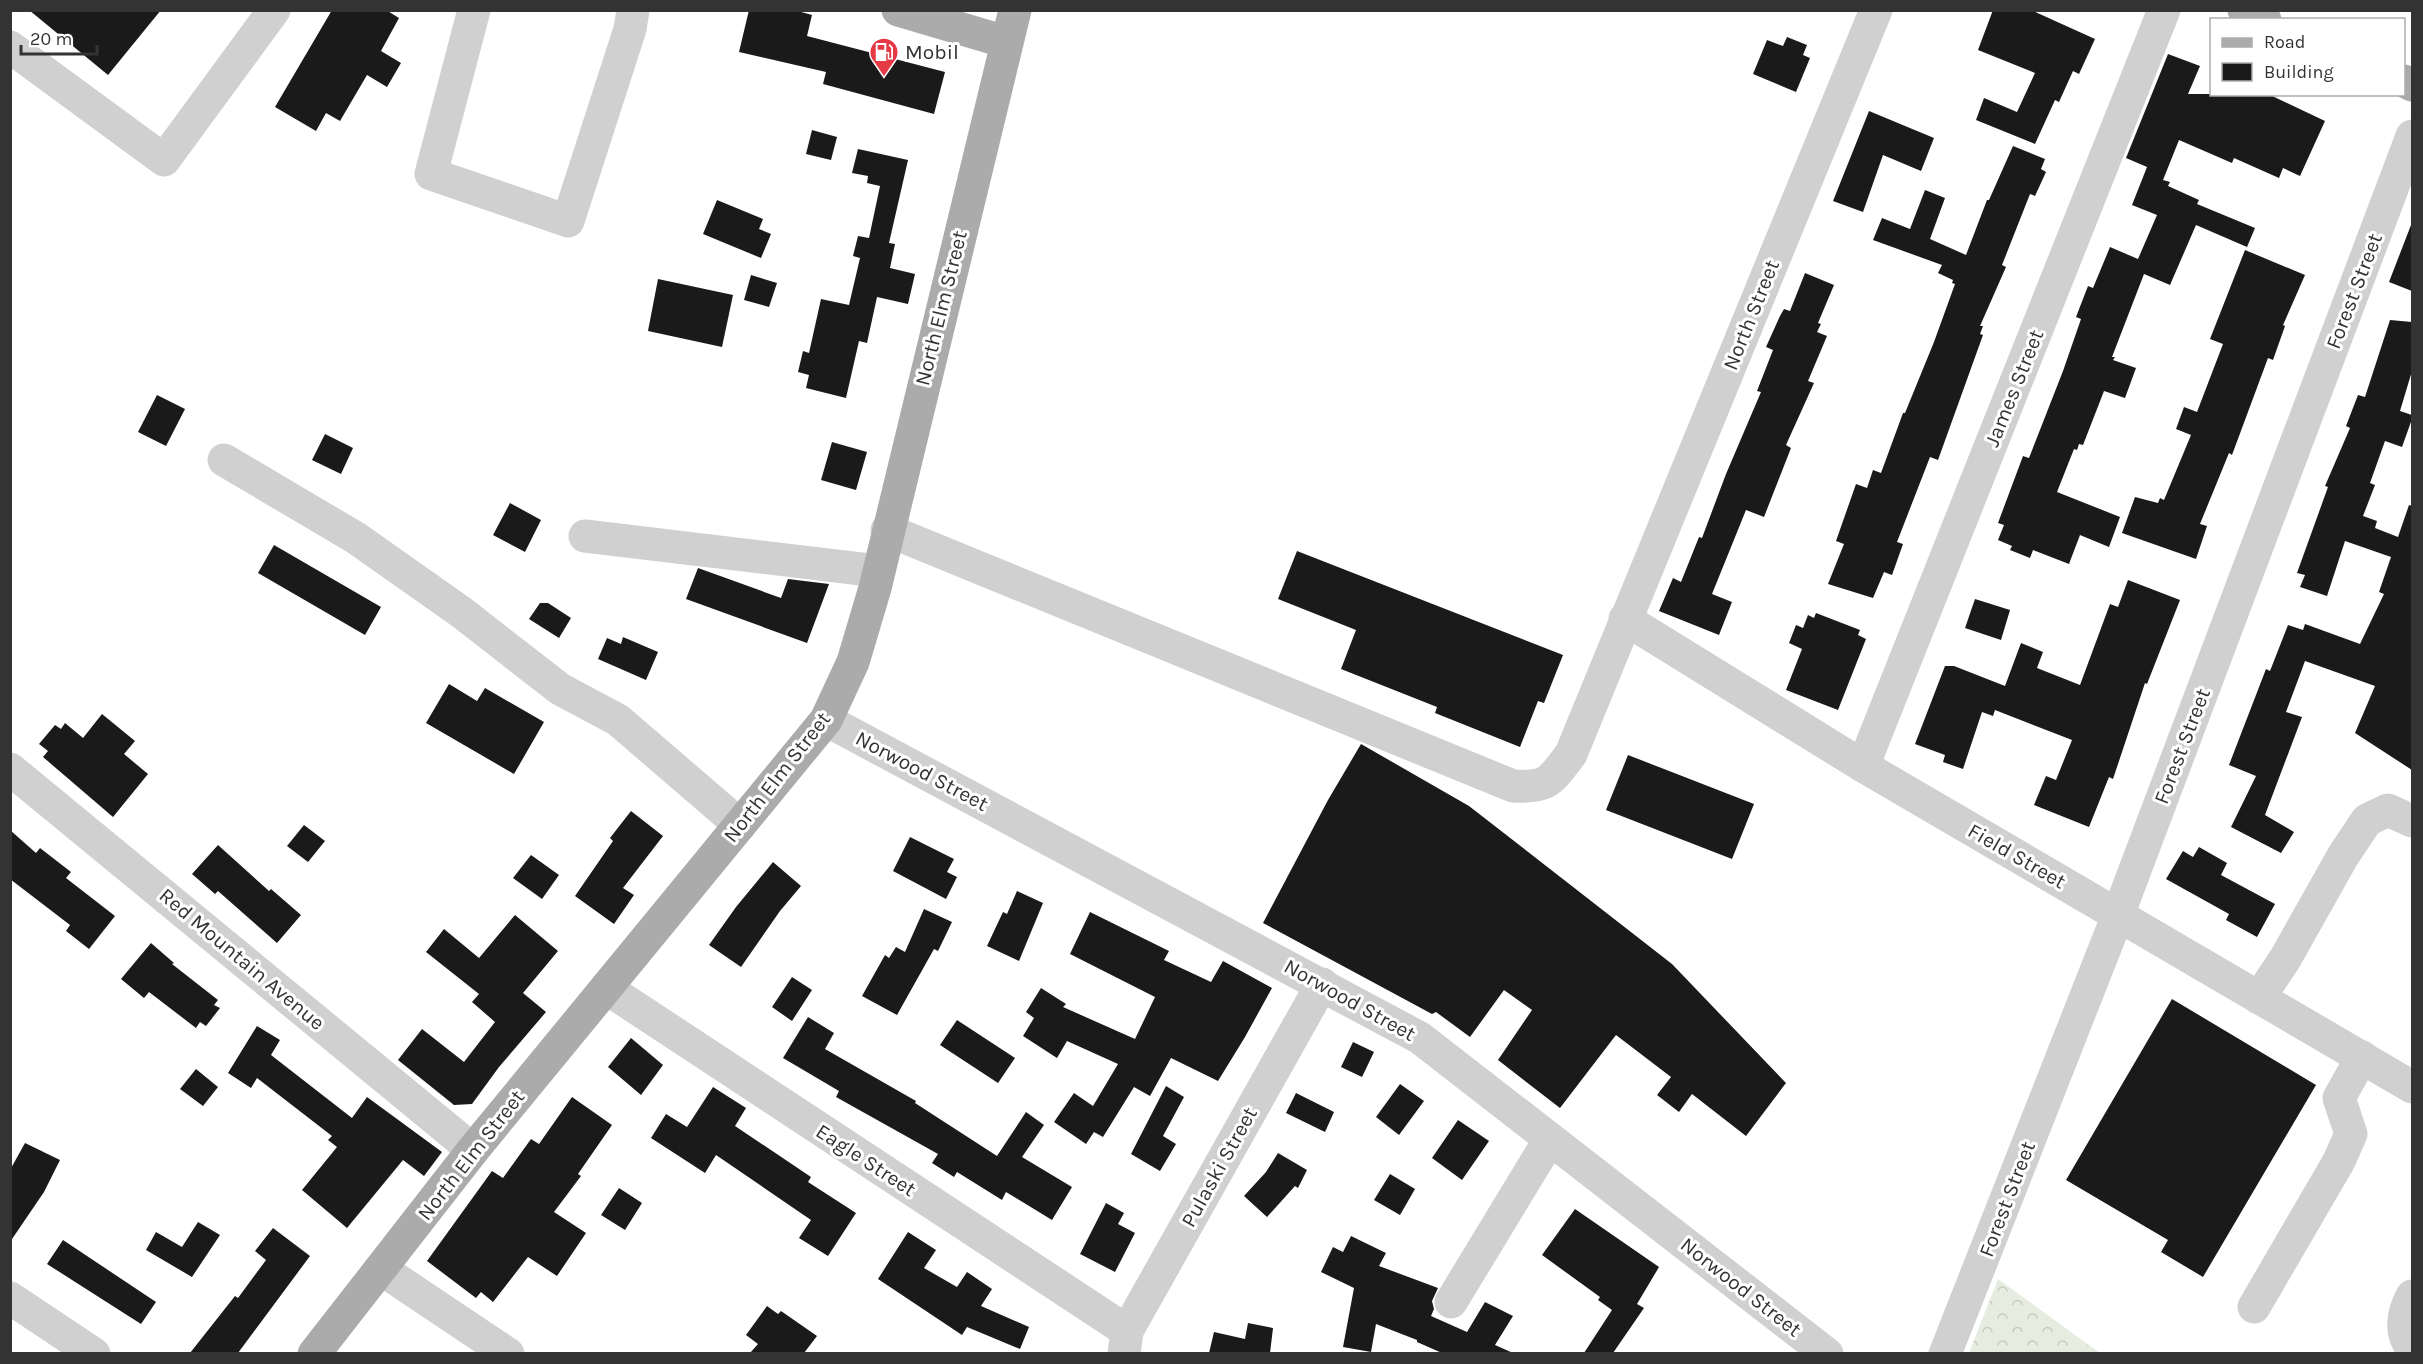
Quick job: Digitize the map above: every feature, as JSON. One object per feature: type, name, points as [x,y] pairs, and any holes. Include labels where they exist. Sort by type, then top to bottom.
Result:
[{"type":"main road","points":[[898,10],[1006,42]]},
{"type":"main road","name":"North Elm Street","points":[[314,1353],[473,1150],[826,720],[853,662],[878,571],[1015,10]]},
{"type":"main road","points":[[2244,10],[2261,18]]},
{"type":"street","points":[[10,47],[164,160],[274,10]]},
{"type":"street","points":[[474,10],[431,174],[568,221],[630,29],[633,10]]},
{"type":"street","name":"North Street","points":[[887,530],[1513,786],[1535,787],[1551,781],[1571,754],[1876,10]]},
{"type":"street","name":"James Street","points":[[1863,766],[2164,10]]},
{"type":"street","name":"Forest Street","points":[[1946,1353],[2118,915],[2412,136]]},
{"type":"street","points":[[224,460],[356,538],[461,612],[560,688],[618,720],[740,825]]},
{"type":"street","points":[[585,536],[878,571]]},
{"type":"street","name":"Field Street","points":[[1625,619],[1863,766],[2412,1086]]},
{"type":"street","name":"Norwood Street","points":[[826,720],[1420,1038],[1827,1353]]},
{"type":"street","name":"Red Mountain Avenue","points":[[10,769],[473,1150]]},
{"type":"street","points":[[2259,998],[2285,959],[2343,856],[2367,820],[2388,810],[2412,821]]},
{"type":"street","name":"Pulaski Street","points":[[1125,1342],[1322,984]]},
{"type":"street","name":"Eagle Street","points":[[606,988],[1125,1342]]},
{"type":"street","points":[[2254,1308],[2339,1161],[2351,1134],[2339,1098],[2362,1058]]},
{"type":"street","points":[[1451,1302],[1550,1139]]},
{"type":"street","points":[[381,1269],[508,1353]]},
{"type":"street","points":[[2412,1296],[2403,1324],[2412,1348]]},
{"type":"street","points":[[10,1298],[94,1353]]},
{"type":"green space","points":[[1998,1279],[2100,1353],[1969,1353]]},
{"type":"building","points":[[29,10],[161,10],[108,75]]},
{"type":"building","points":[[332,10],[386,10],[399,18],[381,51],[401,63],[387,87],[367,75],[340,121],[326,113],[316,131],[275,107]]},
{"type":"building","points":[[749,10],[794,10],[812,15],[807,36],[945,72],[934,114],[823,84],[826,72],[739,52]]},
{"type":"building","points":[[1993,10],[2031,10],[2095,39],[2079,74],[2073,71],[2059,102],[2055,100],[2035,144],[1976,120],[1984,98],[2017,112],[2035,73],[1978,50]]},
{"type":"building","points":[[1787,37],[1807,45],[1803,55],[1810,58],[1796,92],[1753,74],[1767,40],[1783,46]]},
{"type":"building","points":[[2168,54],[2200,66],[2188,94],[2272,96],[2325,121],[2300,176],[2283,168],[2279,178],[2234,158],[2232,163],[2179,140],[2163,180],[2170,182],[2168,186],[2199,200],[2197,204],[2255,228],[2247,247],[2196,225],[2170,285],[2144,274],[2112,357],[2115,357],[2113,360],[2136,368],[2125,398],[2104,391],[2083,445],[2079,444],[2077,450],[2074,449],[2057,492],[2120,517],[2109,547],[2080,535],[2069,564],[2033,550],[2030,558],[2010,550],[2012,546],[1998,540],[2004,525],[1998,523],[2023,456],[2029,458],[2063,371],[2081,319],[2076,317],[2088,286],[2093,288],[2110,247],[2138,259],[2157,215],[2132,205],[2147,167],[2126,158]]},
{"type":"building","points":[[1869,111],[1934,138],[1921,171],[1883,155],[1863,212],[1833,201]]},
{"type":"building","points":[[812,130],[837,137],[831,160],[806,154]]},
{"type":"building","points":[[2013,146],[2045,159],[2041,169],[2046,172],[2035,196],[2030,194],[2002,265],[2006,267],[1980,326],[1983,326],[1980,334],[1983,335],[1938,460],[1930,457],[1897,542],[1903,544],[1892,575],[1884,572],[1873,598],[1828,584],[1844,544],[1836,541],[1856,484],[1867,488],[1873,470],[1881,473],[1955,284],[1952,283],[1953,280],[1938,273],[1942,265],[1873,240],[1882,218],[1910,229],[1925,190],[1945,198],[1930,239],[1966,255],[1987,200],[1989,200]]},
{"type":"building","points":[[858,149],[908,160],[889,243],[895,244],[890,268],[915,274],[908,304],[877,297],[867,343],[859,341],[846,398],[806,388],[809,375],[798,372],[803,351],[809,353],[821,299],[849,305],[860,258],[853,256],[858,236],[869,238],[880,186],[867,183],[868,176],[852,173]]},
{"type":"building","points":[[717,200],[763,219],[759,229],[771,234],[761,258],[703,234]]},
{"type":"building","points":[[2412,225],[2412,291],[2389,282]]},
{"type":"building","points":[[2245,250],[2305,275],[2283,325],[2285,326],[2273,360],[2268,358],[2232,455],[2229,453],[2200,524],[2207,526],[2196,559],[2122,533],[2135,497],[2158,503],[2160,498],[2164,500],[2191,435],[2176,429],[2184,407],[2197,412],[2223,344],[2210,339]]},
{"type":"building","points":[[1805,273],[1834,285],[1818,323],[1821,324],[1817,332],[1827,336],[1808,381],[1814,383],[1786,445],[1791,448],[1764,517],[1746,510],[1712,594],[1732,602],[1719,635],[1659,611],[1673,578],[1681,582],[1699,537],[1702,538],[1761,392],[1757,391],[1773,350],[1766,347],[1784,309],[1790,311]]},
{"type":"building","points":[[751,275],[777,283],[769,307],[744,300]]},
{"type":"building","points":[[658,279],[733,295],[722,347],[648,331]]},
{"type":"building","points":[[2390,320],[2412,322],[2412,371],[2400,411],[2412,415],[2412,419],[2402,447],[2385,441],[2370,483],[2375,485],[2363,516],[2377,521],[2375,528],[2398,537],[2409,505],[2412,506],[2412,770],[2355,733],[2375,686],[2305,661],[2286,712],[2302,717],[2265,815],[2294,832],[2281,853],[2231,827],[2256,776],[2229,765],[2266,669],[2270,671],[2288,625],[2303,630],[2305,624],[2360,644],[2384,594],[2379,592],[2391,557],[2345,541],[2327,596],[2300,587],[2305,575],[2297,573],[2328,487],[2325,486],[2350,428],[2346,426],[2358,395],[2365,397]]},
{"type":"building","points":[[157,395],[185,409],[166,446],[138,432]]},
{"type":"building","points":[[325,434],[353,448],[341,474],[312,460]]},
{"type":"building","points":[[832,442],[867,452],[856,490],[821,480]]},
{"type":"building","points":[[510,503],[541,520],[525,552],[493,535]]},
{"type":"building","points":[[274,545],[381,607],[365,635],[258,573]]},
{"type":"building","points":[[1297,551],[1563,655],[1544,703],[1538,701],[1520,747],[1435,713],[1437,707],[1341,669],[1356,630],[1278,599]]},
{"type":"building","points":[[698,568],[781,598],[788,579],[829,584],[807,643],[686,599]]},
{"type":"building","points":[[2128,580],[2180,600],[2147,684],[2145,683],[2113,779],[2109,777],[2089,827],[2034,805],[2046,776],[2056,780],[2072,740],[1995,710],[1993,716],[1982,712],[1963,769],[1943,762],[1945,755],[1915,744],[1945,666],[1954,666],[2005,686],[2021,643],[2043,652],[2037,668],[2080,685],[2110,604],[2118,607]]},
{"type":"building","points":[[1975,599],[2010,610],[2001,640],[1965,628]]},
{"type":"building","points":[[540,603],[548,603],[571,618],[559,638],[529,619]]},
{"type":"building","points":[[1816,613],[1860,630],[1858,635],[1866,639],[1838,710],[1786,690],[1802,649],[1789,643],[1796,625],[1803,628],[1808,615],[1814,618]]},
{"type":"building","points":[[623,637],[658,652],[646,680],[598,659],[607,638],[621,644]]},
{"type":"building","points":[[449,684],[477,701],[485,688],[544,722],[514,774],[426,723]]},
{"type":"building","points":[[102,714],[135,741],[124,754],[148,774],[113,817],[43,757],[48,751],[39,744],[55,725],[61,729],[65,723],[83,738]]},
{"type":"building","points":[[1361,744],[1469,806],[1672,964],[1786,1083],[1746,1136],[1692,1094],[1679,1112],[1657,1095],[1671,1077],[1616,1035],[1560,1108],[1498,1060],[1532,1010],[1504,990],[1470,1037],[1436,1012],[1432,1014],[1263,923],[1328,800]]},
{"type":"building","points":[[1628,755],[1754,804],[1732,859],[1606,810]]},
{"type":"building","points":[[631,811],[663,836],[623,888],[634,895],[614,924],[575,896],[613,841],[610,838]]},
{"type":"building","points":[[304,825],[325,841],[308,862],[287,846]]},
{"type":"building","points":[[10,830],[36,853],[40,848],[71,872],[66,878],[115,916],[89,949],[66,931],[70,925],[10,879]]},
{"type":"building","points":[[910,837],[954,859],[947,872],[957,877],[946,899],[893,871]]},
{"type":"building","points":[[218,845],[269,891],[271,889],[301,915],[277,943],[218,891],[215,894],[192,874]]},
{"type":"building","points":[[2199,847],[2227,863],[2221,875],[2275,904],[2257,937],[2226,920],[2229,914],[2166,879],[2183,851],[2193,857]]},
{"type":"building","points":[[531,855],[559,875],[542,899],[513,878]]},
{"type":"building","points":[[773,862],[801,886],[780,911],[741,967],[709,945],[736,907]]},
{"type":"building","points":[[1017,891],[1043,903],[1019,961],[987,946],[1003,912],[1007,914]]},
{"type":"building","points":[[924,909],[952,922],[938,951],[934,949],[897,1015],[862,996],[885,955],[889,958],[896,947],[905,952]]},
{"type":"building","points":[[1090,912],[1169,951],[1164,960],[1211,982],[1223,961],[1272,988],[1218,1081],[1171,1058],[1150,1096],[1134,1087],[1103,1137],[1094,1132],[1086,1144],[1054,1122],[1074,1093],[1093,1106],[1118,1064],[1067,1041],[1057,1058],[1023,1036],[1034,1018],[1026,1012],[1041,988],[1066,1004],[1063,1007],[1135,1039],[1155,997],[1070,954]]},
{"type":"building","points":[[515,915],[558,951],[523,993],[546,1012],[499,1067],[472,1104],[454,1105],[398,1060],[422,1029],[464,1062],[495,1022],[472,1002],[479,994],[426,952],[444,929],[479,958]]},
{"type":"building","points":[[151,943],[174,963],[172,964],[218,1000],[214,1005],[220,1008],[206,1026],[200,1022],[196,1028],[149,992],[144,998],[121,979]]},
{"type":"building","points":[[792,977],[812,990],[792,1021],[772,1007]]},
{"type":"building","points":[[2172,999],[2316,1085],[2203,1277],[2161,1252],[2168,1240],[2066,1180]]},
{"type":"building","points":[[808,1017],[834,1033],[825,1049],[916,1101],[915,1103],[997,1156],[1026,1112],[1044,1125],[1022,1157],[1072,1187],[1052,1220],[1006,1192],[1002,1200],[957,1172],[954,1177],[932,1163],[938,1154],[836,1097],[839,1091],[783,1058]]},
{"type":"building","points":[[957,1020],[1015,1058],[998,1083],[940,1045]]},
{"type":"building","points":[[257,1026],[280,1040],[271,1055],[352,1118],[367,1097],[442,1152],[424,1176],[403,1160],[347,1228],[302,1190],[337,1147],[328,1140],[332,1136],[257,1078],[251,1088],[228,1073]]},
{"type":"building","points":[[631,1038],[663,1065],[641,1095],[608,1067]]},
{"type":"building","points":[[1353,1042],[1374,1052],[1362,1077],[1341,1067]]},
{"type":"building","points":[[196,1069],[218,1087],[203,1106],[180,1089]]},
{"type":"building","points":[[1400,1084],[1424,1101],[1399,1135],[1376,1117]]},
{"type":"building","points":[[1166,1086],[1184,1097],[1163,1136],[1176,1144],[1160,1171],[1131,1154]]},
{"type":"building","points":[[713,1087],[746,1108],[735,1126],[811,1177],[808,1182],[856,1213],[828,1256],[799,1238],[811,1220],[716,1155],[705,1173],[651,1138],[666,1114],[687,1127]]},
{"type":"building","points":[[1296,1093],[1334,1112],[1325,1132],[1286,1113]]},
{"type":"building","points":[[572,1097],[612,1125],[578,1174],[581,1176],[554,1212],[586,1233],[557,1276],[528,1257],[493,1302],[481,1292],[476,1298],[427,1261],[492,1171],[503,1178],[531,1139],[539,1144]]},
{"type":"building","points":[[1458,1120],[1489,1141],[1462,1180],[1432,1158]]},
{"type":"building","points":[[25,1143],[60,1160],[44,1192],[10,1242],[10,1170]]},
{"type":"building","points":[[1278,1153],[1307,1170],[1298,1188],[1295,1186],[1267,1217],[1244,1196],[1266,1172]]},
{"type":"building","points":[[1390,1174],[1415,1189],[1400,1215],[1374,1200]]},
{"type":"building","points":[[619,1188],[642,1203],[625,1230],[601,1215]]},
{"type":"building","points":[[1106,1203],[1124,1213],[1118,1224],[1135,1233],[1115,1272],[1080,1254]]},
{"type":"building","points":[[1575,1209],[1659,1267],[1637,1304],[1644,1308],[1613,1353],[1584,1353],[1612,1310],[1598,1300],[1600,1297],[1542,1255]]},
{"type":"building","points":[[198,1222],[220,1235],[192,1277],[146,1250],[156,1232],[182,1247]]},
{"type":"building","points":[[273,1228],[310,1256],[238,1353],[190,1353],[235,1296],[238,1298],[266,1260],[255,1251]]},
{"type":"building","points":[[908,1232],[936,1250],[924,1268],[957,1287],[967,1272],[992,1289],[981,1306],[1029,1327],[1020,1349],[967,1327],[962,1335],[878,1279]]},
{"type":"building","points":[[1351,1236],[1386,1253],[1379,1266],[1438,1288],[1432,1301],[1434,1309],[1431,1316],[1467,1332],[1485,1302],[1513,1316],[1495,1345],[1513,1353],[1442,1353],[1417,1340],[1376,1324],[1371,1352],[1343,1347],[1354,1288],[1321,1272],[1333,1247],[1343,1252]]},
{"type":"building","points":[[63,1240],[156,1302],[141,1324],[47,1264]]},
{"type":"building","points":[[767,1306],[778,1314],[781,1311],[817,1336],[804,1353],[750,1353],[758,1344],[746,1335]]},
{"type":"building","points":[[1248,1323],[1273,1328],[1270,1353],[1209,1353],[1214,1332],[1245,1339]]},
{"type":"place","name":"Mobil","points":[[884,78]]}]
